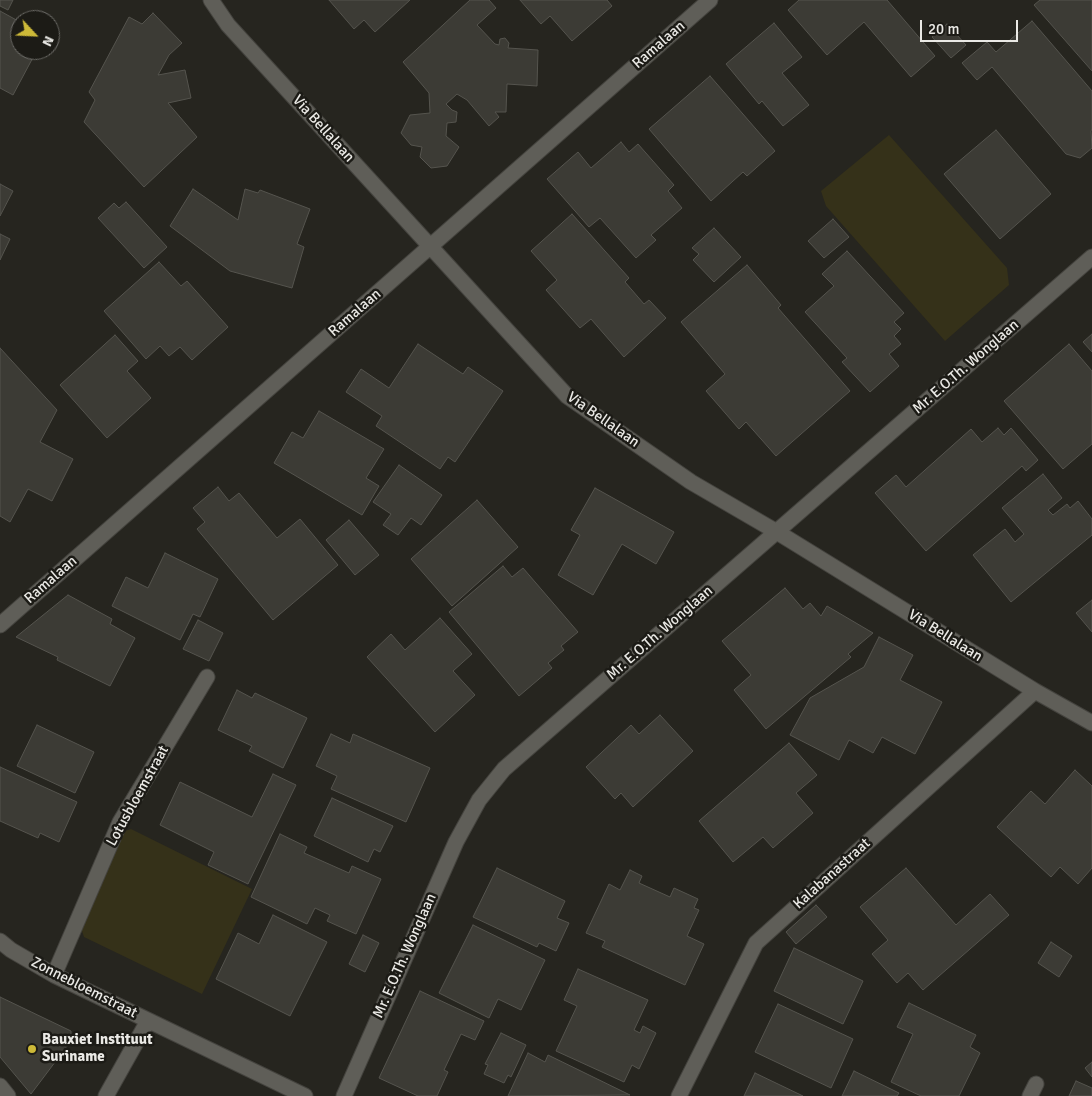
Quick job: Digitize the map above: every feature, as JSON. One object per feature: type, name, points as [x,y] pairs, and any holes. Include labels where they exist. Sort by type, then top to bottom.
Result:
[{"type":"street","name":"Via Bellalaan","points":[[211,0],[228,25],[567,396],[691,482],[777,532],[1035,691],[1092,723]]},
{"type":"street","name":"Ramalaan","points":[[0,625],[710,0]]},
{"type":"street","name":"Mr. E.O.Th. Wonglaan","points":[[344,1096],[456,842],[479,800],[504,768],[1092,256]]},
{"type":"street","name":"Lotusbloemstraat","points":[[54,975],[120,822],[207,677]]},
{"type":"street","name":"Kalabanastraat","points":[[679,1096],[756,942],[1035,691]]},
{"type":"street","name":"Zonnebloemstraat","points":[[0,942],[54,975],[306,1096]]},
{"type":"street","points":[[106,1096],[148,1021]]},
{"type":"street","points":[[0,1086],[8,1096]]},
{"type":"shaded area","points":[[889,135],[1007,268],[1009,285],[945,341],[826,206],[821,191]]},
{"type":"shaded area","points":[[131,829],[252,889],[202,994],[84,937],[81,928],[125,831]]},
{"type":"building","points":[[0,0],[13,0],[8,10],[0,6]]},
{"type":"building","points":[[329,0],[410,0],[375,32],[364,20],[354,29]]},
{"type":"building","points":[[470,0],[489,0],[496,8],[477,25],[495,44],[499,45],[500,39],[505,38],[509,43],[508,48],[538,50],[537,86],[507,84],[506,112],[495,112],[499,117],[489,126],[467,100],[457,94],[446,104],[457,112],[456,122],[447,123],[446,136],[459,147],[447,166],[431,168],[420,157],[422,147],[411,145],[401,133],[410,115],[430,113],[429,93],[403,62]]},
{"type":"building","points":[[520,0],[607,0],[612,6],[572,41],[550,16],[541,24]]},
{"type":"building","points":[[799,0],[887,0],[935,56],[911,77],[864,22],[827,55],[788,10]]},
{"type":"building","points":[[1040,0],[1092,0],[1092,71],[1034,5]]},
{"type":"building","points":[[0,11],[10,16],[10,60],[32,60],[13,95],[0,88]]},
{"type":"building","points":[[153,13],[182,43],[169,55],[158,75],[185,70],[191,98],[168,103],[197,137],[144,187],[84,122],[95,100],[89,92],[129,17],[142,24]]},
{"type":"building","points":[[1032,21],[1092,91],[1092,148],[1080,158],[1066,154],[992,67],[977,80],[962,63],[987,42],[996,52]]},
{"type":"building","points":[[774,23],[802,57],[782,73],[809,105],[783,126],[762,101],[759,104],[726,64]]},
{"type":"building","points":[[947,24],[966,45],[951,58],[932,37]]},
{"type":"building","points":[[710,76],[775,151],[747,176],[743,172],[711,201],[649,129]]},
{"type":"building","points":[[996,130],[1051,194],[1000,239],[944,174]]},
{"type":"building","points":[[621,142],[629,152],[638,144],[674,185],[668,191],[682,208],[651,235],[656,240],[636,258],[600,218],[589,227],[547,179],[578,152],[591,168]]},
{"type":"building","points":[[0,184],[13,191],[0,216]]},
{"type":"building","points":[[193,189],[238,220],[245,189],[258,193],[260,190],[310,209],[297,244],[304,247],[292,288],[230,271],[170,226]]},
{"type":"building","points":[[126,202],[167,247],[144,268],[98,218],[114,203],[119,208]]},
{"type":"building","points":[[572,214],[629,278],[625,282],[644,304],[649,300],[666,318],[624,357],[591,319],[580,328],[546,290],[557,280],[531,251]]},
{"type":"building","points":[[833,219],[849,237],[824,258],[808,241]]},
{"type":"building","points":[[714,228],[741,257],[714,282],[693,260],[699,254],[692,248]]},
{"type":"building","points":[[0,234],[10,239],[0,260]]},
{"type":"building","points":[[847,251],[904,313],[894,322],[901,329],[894,336],[901,344],[889,354],[899,366],[870,392],[842,362],[847,358],[805,312],[834,286],[822,274]]},
{"type":"building","points":[[159,262],[181,286],[187,281],[228,327],[192,360],[180,347],[169,356],[160,346],[146,359],[104,311]]},
{"type":"building","points":[[747,265],[781,305],[778,308],[850,391],[776,456],[746,422],[739,429],[706,391],[725,374],[681,322]]},
{"type":"building","points":[[1092,334],[1092,352],[1083,342]]},
{"type":"building","points":[[115,335],[138,361],[127,371],[151,398],[107,438],[60,385]]},
{"type":"building","points":[[418,344],[463,374],[468,367],[503,391],[455,462],[448,457],[440,469],[376,426],[382,416],[346,392],[361,369],[389,388]]},
{"type":"building","points":[[1069,344],[1092,371],[1092,444],[1063,469],[1004,401]]},
{"type":"building","points":[[0,348],[57,410],[40,442],[73,459],[52,501],[28,489],[10,522],[0,516]]},
{"type":"building","points":[[319,411],[384,449],[366,478],[379,486],[362,515],[274,463],[292,432],[303,438]]},
{"type":"building","points":[[998,428],[1004,435],[1011,428],[1038,460],[1026,471],[1022,466],[926,551],[875,493],[896,475],[906,487],[971,429],[982,442]]},
{"type":"building","points":[[399,465],[442,495],[421,525],[411,518],[398,535],[383,525],[391,514],[373,502]]},
{"type":"building","points":[[1043,474],[1062,498],[1048,510],[1053,515],[1067,504],[1070,508],[1078,501],[1092,519],[1092,535],[1011,602],[973,555],[1005,529],[1015,542],[1024,534],[1002,508]]},
{"type":"building","points":[[218,487],[229,501],[239,493],[277,538],[300,519],[338,565],[273,620],[197,529],[205,522],[193,508]]},
{"type":"building","points":[[595,488],[674,532],[656,564],[622,544],[593,595],[558,575],[580,535],[571,530]]},
{"type":"building","points":[[477,500],[518,547],[452,606],[411,559]]},
{"type":"building","points":[[349,520],[379,555],[355,575],[326,540]]},
{"type":"building","points":[[165,553],[218,579],[200,617],[193,614],[180,640],[112,606],[126,577],[148,588]]},
{"type":"building","points":[[503,566],[512,577],[523,568],[578,632],[561,646],[564,650],[548,663],[552,668],[519,696],[449,612]]},
{"type":"building","points":[[785,588],[803,609],[810,603],[821,616],[827,606],[873,633],[848,654],[851,657],[766,729],[734,690],[751,675],[722,641]]},
{"type":"building","points":[[68,595],[112,619],[110,624],[135,638],[110,686],[57,660],[58,657],[16,637]]},
{"type":"building","points":[[1092,600],[1092,632],[1076,613]]},
{"type":"building","points":[[440,618],[472,654],[453,671],[475,695],[435,732],[367,657],[391,634],[405,650]]},
{"type":"building","points":[[198,620],[223,633],[209,661],[183,649]]},
{"type":"building","points":[[879,637],[913,655],[900,680],[942,702],[915,754],[882,737],[873,753],[849,740],[839,760],[790,735],[810,698],[864,667]]},
{"type":"building","points":[[237,690],[252,698],[255,693],[307,718],[283,768],[249,751],[252,746],[218,730]]},
{"type":"building","points":[[660,715],[693,751],[633,807],[621,793],[615,799],[586,767],[631,725],[639,734]]},
{"type":"building","points":[[37,725],[94,752],[75,793],[17,766]]},
{"type":"building","points":[[331,734],[350,743],[353,734],[430,768],[406,822],[331,789],[337,776],[316,766]]},
{"type":"building","points":[[789,743],[817,775],[796,793],[813,813],[773,848],[763,837],[733,862],[699,821]]},
{"type":"building","points":[[0,767],[77,802],[59,842],[40,833],[38,838],[0,821]]},
{"type":"building","points":[[1075,770],[1092,786],[1092,868],[1078,884],[1060,867],[1051,877],[997,827],[1031,791],[1045,804]]},
{"type":"building","points":[[273,774],[296,785],[248,884],[208,865],[214,852],[160,825],[180,782],[252,817]]},
{"type":"building","points":[[332,798],[393,826],[380,852],[374,849],[368,862],[314,836]]},
{"type":"building","points":[[280,834],[307,847],[304,853],[349,873],[352,866],[381,879],[356,934],[327,921],[330,915],[315,908],[307,924],[251,897]]},
{"type":"building","points":[[497,868],[565,901],[557,918],[569,923],[556,951],[539,943],[537,947],[473,917]]},
{"type":"building","points":[[906,868],[956,925],[990,894],[1009,915],[923,990],[908,973],[897,983],[872,954],[888,940],[860,907]]},
{"type":"building","points":[[630,870],[642,876],[639,883],[670,897],[674,888],[698,899],[694,908],[699,910],[687,936],[704,944],[685,985],[602,947],[605,941],[586,933],[609,884],[620,890]]},
{"type":"building","points":[[816,905],[827,917],[796,944],[786,932]]},
{"type":"building","points":[[273,915],[327,942],[290,1016],[216,979],[238,933],[259,944]]},
{"type":"building","points":[[473,925],[545,960],[521,1010],[498,999],[489,1018],[439,993]]},
{"type":"building","points":[[363,935],[379,943],[365,972],[349,964]]},
{"type":"building","points":[[1051,942],[1072,956],[1059,977],[1038,963]]},
{"type":"building","points":[[794,948],[863,981],[843,1024],[774,991]]},
{"type":"building","points":[[578,969],[648,1000],[634,1030],[640,1033],[643,1026],[656,1033],[639,1069],[632,1065],[624,1082],[556,1051],[577,1006],[564,1000]]},
{"type":"building","points":[[420,991],[484,1021],[475,1040],[461,1034],[444,1070],[448,1072],[437,1096],[418,1096],[379,1078]]},
{"type":"building","name":"Bauxiet Instituut Suriname","points":[[0,997],[71,1031],[71,1041],[31,1094],[0,1057]]},
{"type":"building","points":[[909,1003],[976,1035],[970,1047],[980,1053],[959,1096],[921,1096],[891,1082],[913,1034],[897,1027]]},
{"type":"building","points":[[778,1004],[853,1039],[831,1088],[755,1052]]},
{"type":"building","points":[[501,1033],[526,1045],[511,1077],[508,1075],[504,1083],[484,1074],[488,1065],[485,1064]]},
{"type":"building","points":[[528,1053],[545,1062],[548,1055],[630,1095],[508,1096]]},
{"type":"building","points":[[1092,1062],[1092,1077],[1085,1068]]},
{"type":"building","points":[[854,1071],[899,1093],[897,1096],[842,1096]]},
{"type":"building","points":[[755,1073],[803,1096],[744,1096]]},
{"type":"building","points":[[1076,1081],[1092,1088],[1092,1096],[1069,1096]]},
{"type":"place","name":"Bauxiet Instituut Suriname","points":[[32,1049]]}]
